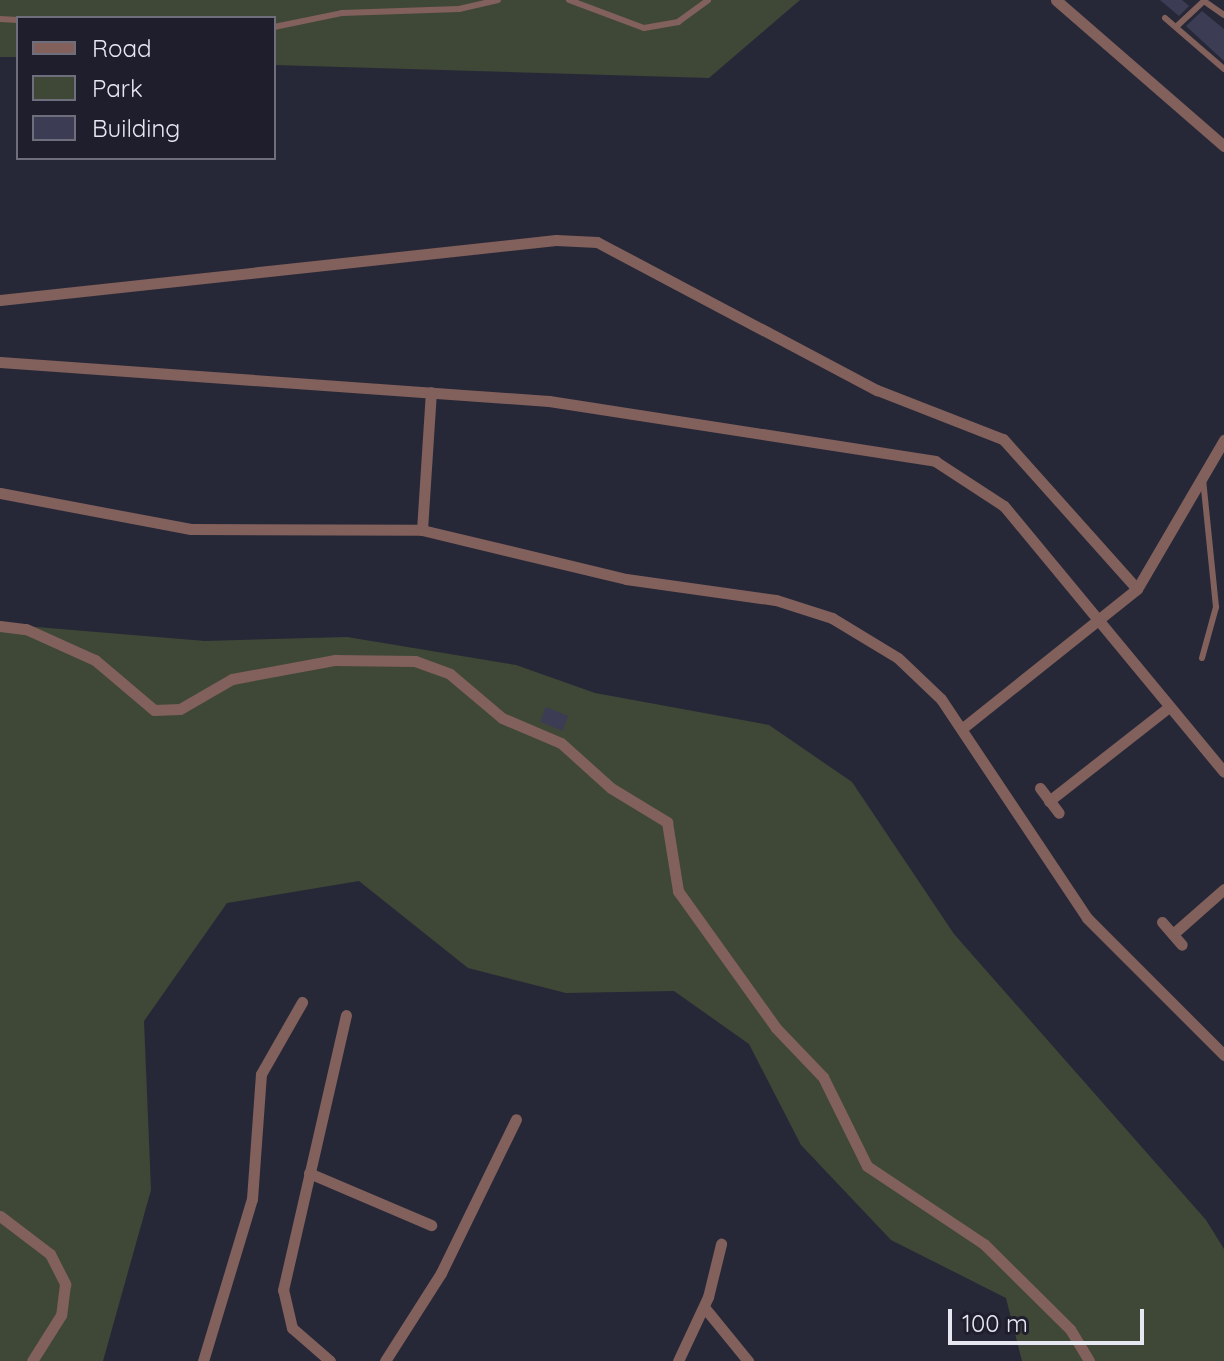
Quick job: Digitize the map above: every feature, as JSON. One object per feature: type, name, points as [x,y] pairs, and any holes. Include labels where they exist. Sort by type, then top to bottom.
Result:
[{"type":"street","points":[[1056,0],[1224,146]]},
{"type":"street","points":[[0,300],[540,241],[597,242],[877,390],[1003,439],[1137,589]]},
{"type":"street","points":[[0,362],[431,392],[656,412],[935,461],[1004,506],[1224,772]]},
{"type":"street","points":[[422,530],[431,392]]},
{"type":"street","points":[[964,727],[1100,623],[1137,589],[1224,440]]},
{"type":"street","points":[[0,493],[191,529],[422,530],[626,579],[814,611],[898,658],[964,727],[1026,834],[1087,918],[1224,1055]]},
{"type":"street","points":[[0,626],[26,629],[86,655],[154,710],[180,709],[222,682],[306,666],[415,661],[450,674],[502,718],[561,743],[611,788],[667,822],[678,891],[783,1037],[823,1077],[867,1166],[984,1244],[1070,1329],[1089,1361]]},
{"type":"street","points":[[1049,801],[1169,707]]},
{"type":"street","points":[[1040,788],[1059,813]]},
{"type":"street","points":[[1173,934],[1224,889]]},
{"type":"street","points":[[1162,922],[1182,945]]},
{"type":"street","points":[[203,1361],[252,1199],[261,1074],[302,1002]]},
{"type":"street","points":[[322,1359],[292,1328],[283,1300],[346,1015]]},
{"type":"street","points":[[385,1361],[441,1273],[516,1119]]},
{"type":"street","points":[[309,1173],[431,1225]]},
{"type":"street","points":[[0,1216],[50,1254],[65,1284],[61,1315],[32,1361]]},
{"type":"street","points":[[678,1361],[704,1307],[721,1244]]},
{"type":"street","points":[[704,1307],[748,1361]]},
{"type":"lane","points":[[276,27],[342,13],[459,9],[498,0]]},
{"type":"lane","points":[[569,0],[644,28],[678,22],[708,0]]},
{"type":"lane","points":[[1176,27],[1204,1],[1224,15]]},
{"type":"lane","points":[[1165,18],[1224,69]]},
{"type":"lane","points":[[1202,658],[1216,607],[1203,480]]},
{"type":"green space","points":[[0,0],[800,0],[709,78],[276,65],[276,16],[16,16],[16,57],[0,57]]},
{"type":"green space","points":[[0,624],[205,641],[347,637],[516,665],[595,693],[769,725],[852,782],[954,934],[1206,1220],[1224,1249],[1224,1361],[1022,1361],[1006,1298],[891,1240],[801,1145],[749,1044],[674,991],[566,993],[468,968],[359,881],[227,903],[144,1021],[151,1190],[103,1361],[0,1361]]},
{"type":"building","points":[[1160,0],[1182,0],[1189,6],[1179,16]]},
{"type":"building","points":[[1202,11],[1224,29],[1224,61],[1186,26]]},
{"type":"building","points":[[546,707],[568,716],[562,731],[540,722]]}]
